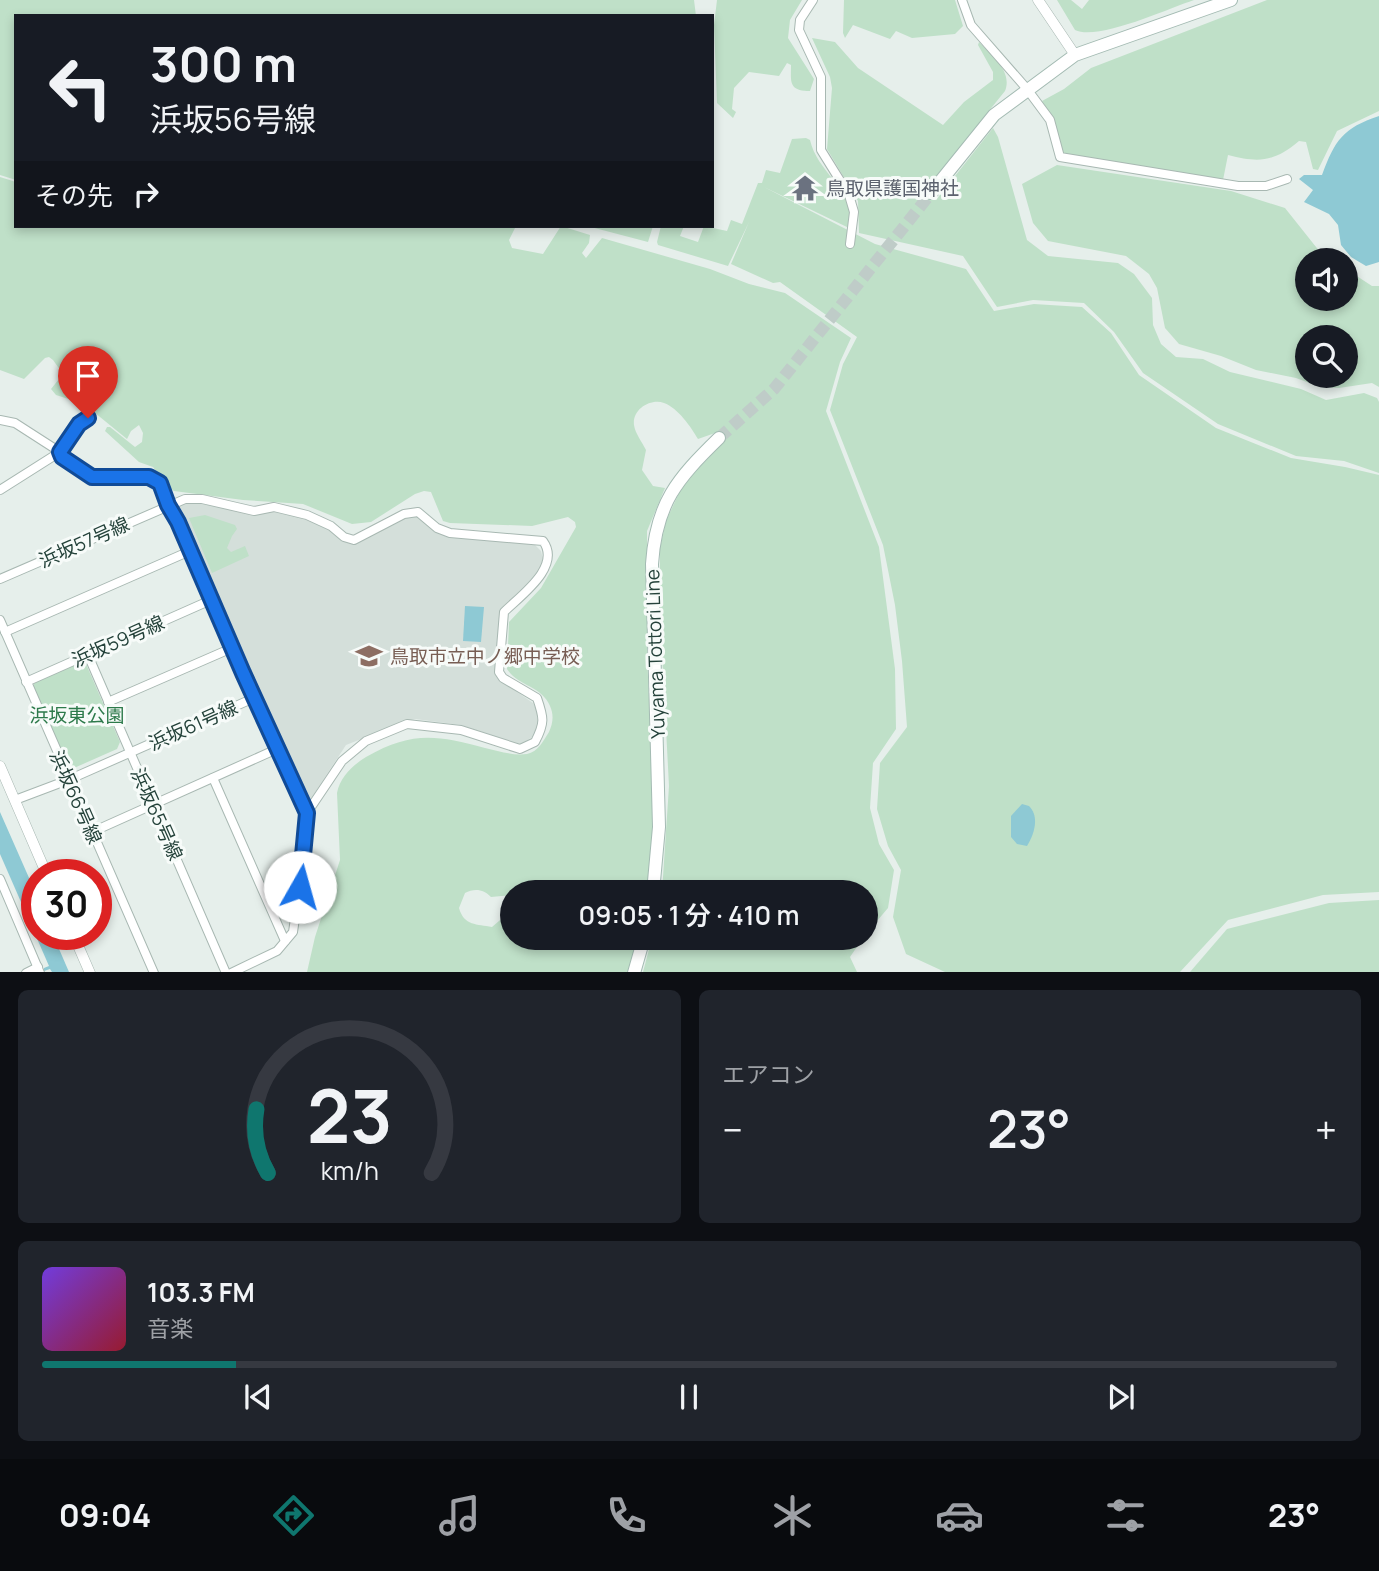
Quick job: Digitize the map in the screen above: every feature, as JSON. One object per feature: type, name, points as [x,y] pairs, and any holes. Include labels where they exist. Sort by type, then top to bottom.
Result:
[{"type":"main road","points":[[932,192],[994,115],[1075,55],[1231,0]]},
{"type":"main road","name":"Yuyama Tottori Line","points":[[654,880],[659,827],[653,544],[667,499],[678,481],[719,438]]},
{"type":"main road","points":[[634,972],[640,950]]},
{"type":"street","points":[[813,0],[800,20],[799,30],[821,78],[821,150],[849,195],[854,212],[850,244]]},
{"type":"street","points":[[962,0],[971,25],[1027,89],[1050,120],[1057,153],[1064,159],[1245,187],[1266,186],[1287,179]]},
{"type":"street","points":[[1038,0],[1075,55]]},
{"type":"street","points":[[0,490],[60,452],[79,424],[88,418]]},
{"type":"street","points":[[0,420],[15,423],[92,477],[149,477],[160,483],[307,813],[293,932],[277,951],[231,972]]},
{"type":"street","name":"浜坂57号線","points":[[0,579],[185,499],[202,499],[254,511],[274,507],[307,515],[354,540],[404,514],[418,512],[438,528],[450,533],[543,541],[547,548],[547,560],[540,578],[504,612],[499,672],[503,678],[537,698],[543,726],[535,743],[520,749],[461,730],[407,724],[366,741],[342,761],[307,813]]},
{"type":"street","points":[[5,632],[190,551]]},
{"type":"street","name":"浜坂59号線","points":[[26,682],[211,600]]},
{"type":"street","name":"浜坂66号線","points":[[0,620],[154,972]]},
{"type":"street","points":[[108,702],[232,648]]},
{"type":"street","name":"浜坂65号線","points":[[88,655],[226,972]]},
{"type":"street","name":"浜坂61号線","points":[[15,800],[68,780],[254,698]]},
{"type":"street","points":[[92,832],[277,749]]},
{"type":"street","points":[[0,766],[40,859]]},
{"type":"street","points":[[213,778],[285,941]]},
{"type":"street","points":[[0,879],[39,970],[26,972]]},
{"type":"street","points":[[80,950],[90,972]]},
{"type":"shaded area","name":"鳥取市立中ノ郷中学校","points":[[184,502],[274,511],[301,517],[332,531],[347,542],[355,543],[406,517],[419,516],[439,531],[535,545],[541,551],[544,563],[538,574],[501,611],[496,674],[504,683],[533,703],[541,720],[539,728],[521,745],[461,725],[415,719],[407,721],[346,745],[308,803],[305,803],[177,511]]},
{"type":"green space","points":[[0,0],[694,0],[696,14],[14,14],[14,179],[0,175]]},
{"type":"green space","points":[[717,0],[802,0],[790,20],[788,38],[814,79],[810,91],[794,87],[791,65],[787,63],[779,76],[749,72],[734,88],[732,109],[736,112],[733,118],[717,103],[714,25]]},
{"type":"green space","points":[[844,0],[955,0],[963,26],[955,34],[912,38],[896,31],[890,39],[853,25],[845,38]]},
{"type":"green space","points":[[1057,0],[1071,0],[1082,9],[1089,0],[1194,0],[1116,28],[1086,32],[1075,30]]},
{"type":"green space","points":[[1267,0],[1379,0],[1379,111],[1337,131],[1318,170],[1313,169],[1306,142],[1299,141],[1282,153],[1266,159],[1228,155],[1223,180],[1062,155],[1050,114],[1042,101],[1064,89],[1091,68]]},
{"type":"green space","points":[[812,38],[835,42],[858,68],[943,125],[964,102],[993,80],[993,72],[978,45],[979,42],[1003,70],[1007,84],[1005,91],[924,191],[936,200],[993,128],[998,137],[1027,240],[1048,256],[1118,263],[1134,274],[1152,298],[1153,325],[1161,344],[1176,357],[1203,359],[1230,372],[1301,389],[1326,400],[1364,393],[1377,398],[1379,473],[1344,461],[1296,456],[1218,424],[1143,373],[1114,332],[1084,303],[1033,300],[997,307],[963,256],[859,233],[858,201],[827,149],[832,88],[830,77]]},
{"type":"green space","points":[[792,139],[810,140],[820,163],[847,202],[849,228],[764,187],[875,244],[966,269],[994,311],[1034,304],[1082,307],[1111,333],[1139,375],[1216,428],[1291,458],[1379,475],[1379,892],[1323,895],[1228,920],[1180,972],[945,972],[906,954],[893,917],[901,870],[888,846],[877,809],[880,763],[907,727],[895,605],[883,545],[830,410],[843,364],[857,337],[780,282],[773,283],[731,264],[749,222],[728,266],[658,245],[657,242],[660,228],[683,228],[680,236],[698,242],[703,228],[727,231],[731,220],[742,224],[758,183],[762,183],[766,170],[780,173]]},
{"type":"green space","points":[[1057,165],[1231,191],[1285,208],[1317,248],[1295,248],[1295,311],[1358,311],[1358,277],[1372,286],[1379,286],[1379,387],[1372,383],[1358,385],[1358,325],[1295,325],[1295,378],[1256,370],[1179,344],[1165,328],[1157,288],[1149,274],[1126,256],[1048,241],[1033,223],[1022,184]]},
{"type":"green space","points":[[0,177],[14,181],[14,228],[515,228],[509,240],[512,248],[543,254],[560,228],[567,228],[590,235],[589,243],[582,253],[586,258],[602,238],[785,293],[851,338],[840,362],[826,411],[879,547],[895,669],[896,729],[873,763],[870,808],[879,844],[894,870],[888,908],[878,920],[878,880],[663,880],[669,786],[660,614],[660,548],[666,521],[680,491],[723,443],[715,433],[698,439],[679,413],[664,403],[654,402],[643,406],[634,419],[637,434],[646,450],[642,470],[653,486],[665,488],[647,531],[647,655],[655,832],[650,880],[500,880],[500,896],[491,897],[482,891],[472,890],[465,893],[459,908],[464,918],[476,924],[492,927],[500,920],[500,950],[634,950],[628,972],[307,972],[315,937],[340,860],[337,793],[344,777],[352,768],[382,749],[411,739],[438,738],[511,754],[527,754],[537,749],[549,732],[552,716],[546,699],[507,669],[509,622],[541,588],[576,527],[575,522],[568,517],[532,526],[450,523],[443,521],[431,492],[424,491],[371,522],[352,524],[303,504],[174,491],[153,467],[139,462],[105,431],[110,427],[135,447],[142,442],[143,433],[139,425],[131,431],[127,439],[84,404],[56,395],[51,389],[63,374],[49,357],[24,379],[0,370]]},
{"type":"green space","points":[[595,228],[652,228],[648,242]]},
{"type":"green space","points":[[205,515],[235,525],[237,529],[227,548],[231,552],[245,546],[249,556],[212,573],[189,518]]},
{"type":"green space","name":"浜坂東公園","points":[[80,662],[86,664],[120,742],[117,749],[74,768],[67,765],[33,687],[35,681]]},
{"type":"green space","points":[[1379,900],[1379,972],[1190,972],[1227,929],[1329,903]]},
{"type":"green space","points":[[649,950],[855,950],[850,957],[857,972],[643,972]]},
{"type":"water","points":[[1379,116],[1379,262],[1366,266],[1358,261],[1358,248],[1344,248],[1341,245],[1338,225],[1329,214],[1304,202],[1313,190],[1299,179],[1304,175],[1322,175],[1336,144],[1357,125]]},
{"type":"water","points":[[465,606],[484,607],[481,642],[463,641]]},
{"type":"water","points":[[1022,804],[1029,806],[1035,821],[1027,846],[1017,844],[1011,837],[1011,816]]},
{"type":"water","points":[[0,812],[21,860],[21,902],[0,854]]},
{"type":"water","points":[[42,950],[59,950],[69,972],[52,972],[50,969],[44,971],[44,968],[49,966]]},
{"type":"tunnel","points":[[719,438],[774,389],[931,193]]},
{"type":"place","name":"鳥取県護国神社","points":[[805,188]]},
{"type":"place","name":"鳥取市立中ノ郷中学校","points":[[369,656]]},
{"type":"route","points":[[88,418],[79,424],[60,452],[62,457],[92,477],[149,477],[160,483],[307,813],[300,887]]}]
